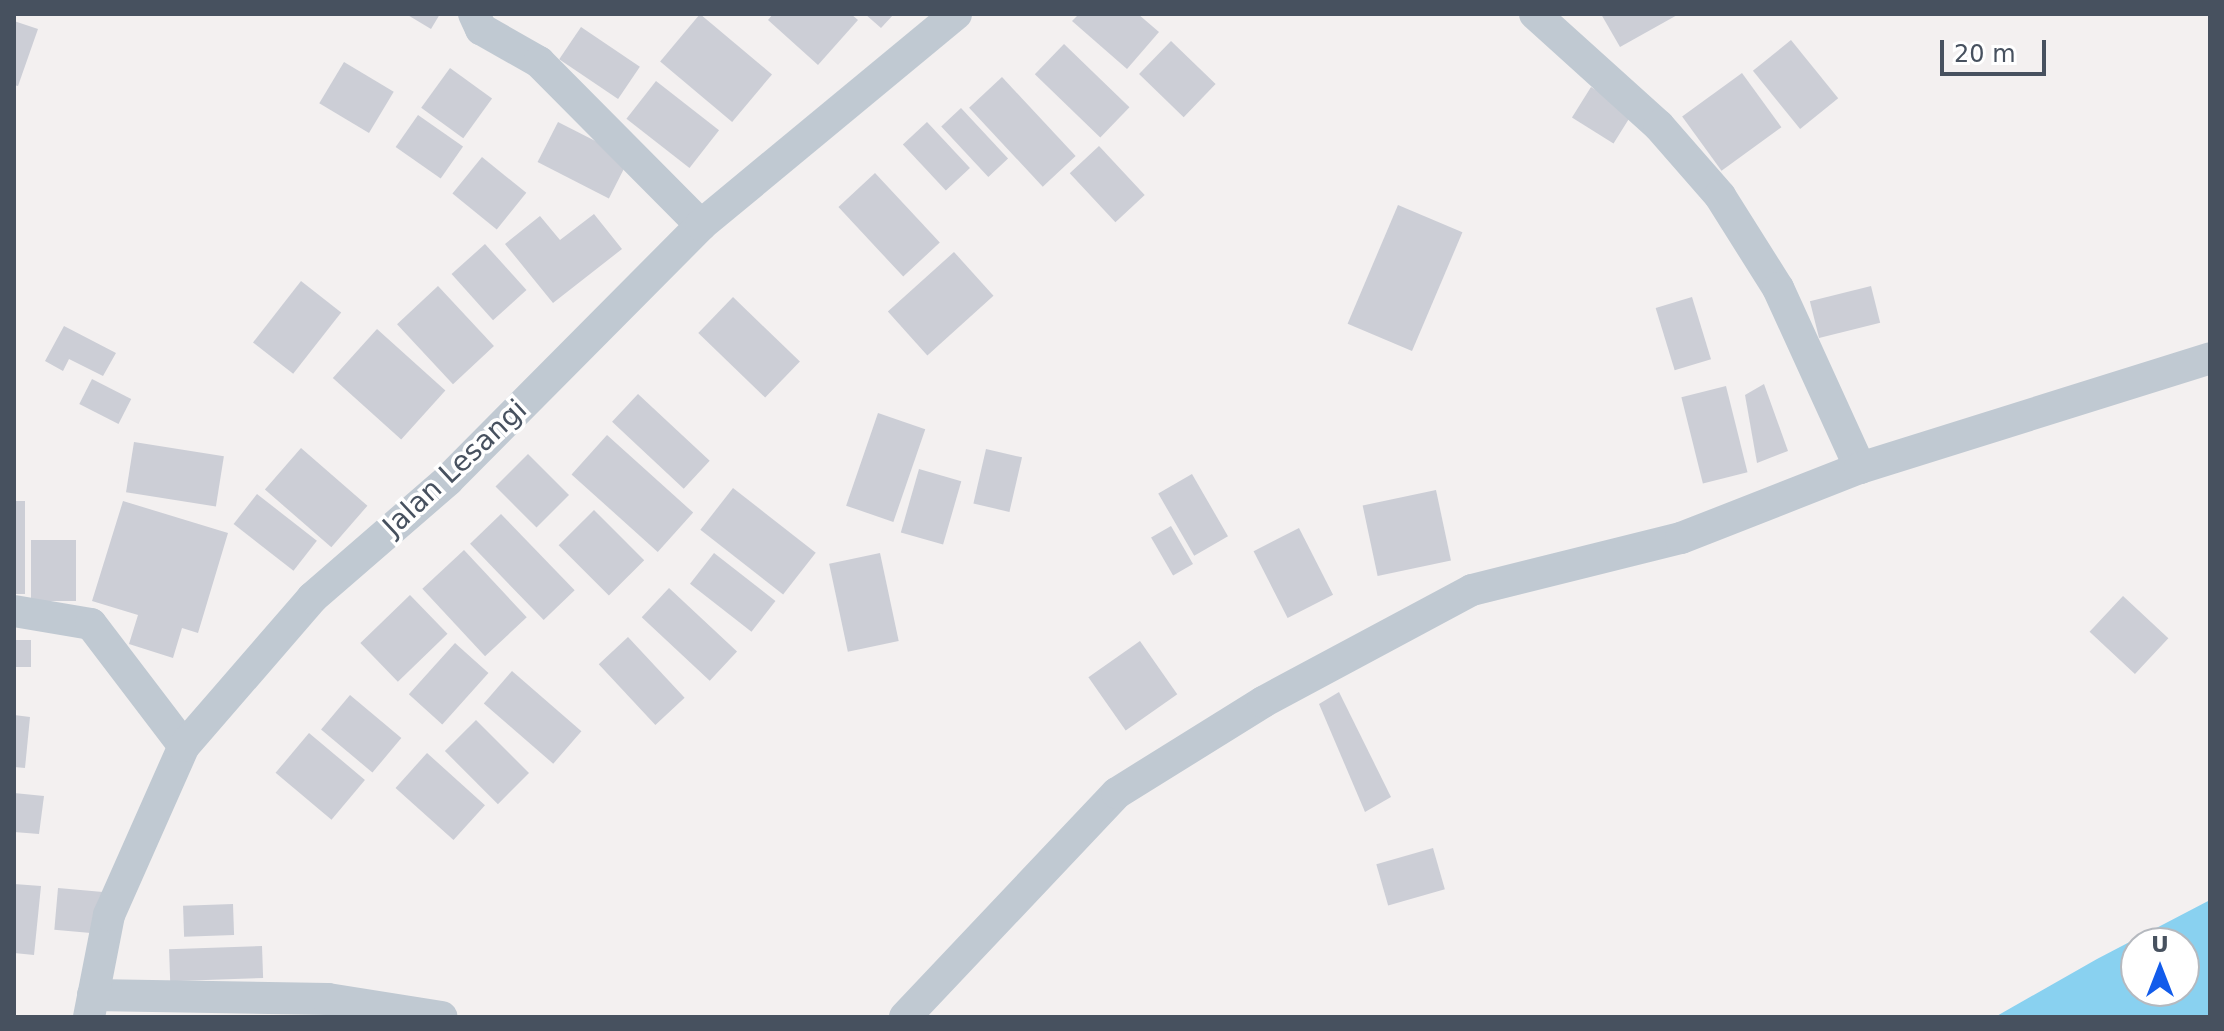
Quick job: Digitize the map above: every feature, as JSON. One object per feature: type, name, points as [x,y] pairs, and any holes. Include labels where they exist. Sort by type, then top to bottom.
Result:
[{"type":"street","points":[[474,14],[481,29],[539,62],[573,93],[701,225]]},
{"type":"street","name":"Jalan Lesangi","points":[[91,1006],[109,915],[184,746],[312,598],[448,480],[701,225],[956,14]]},
{"type":"street","points":[[1535,14],[1659,126],[1720,196],[1778,288],[1860,468]]},
{"type":"street","points":[[905,1017],[1117,793],[1263,702],[1472,590],[1681,538],[1860,468],[2210,358]]},
{"type":"street","points":[[14,611],[91,624],[184,746]]},
{"type":"street","points":[[91,1006],[328,999],[442,1017]]},
{"type":"water","points":[[2210,900],[2210,1017],[1995,1017],[2120,947],[2120,1007],[2200,1007],[2200,927],[2158,927]]},
{"type":"building","points":[[406,14],[440,14],[431,29]]},
{"type":"building","points":[[700,14],[772,74],[732,122],[660,61]]},
{"type":"building","points":[[773,14],[851,14],[858,20],[818,65],[768,20]]},
{"type":"building","points":[[865,14],[894,14],[881,28]]},
{"type":"building","points":[[1079,14],[1138,14],[1159,32],[1127,69],[1072,21]]},
{"type":"building","points":[[1601,14],[1679,14],[1620,47]]},
{"type":"building","points":[[14,21],[38,29],[18,86],[14,85]]},
{"type":"building","points":[[581,27],[640,67],[618,99],[559,59]]},
{"type":"building","points":[[1791,40],[1838,98],[1800,129],[1753,71]]},
{"type":"building","points":[[1171,41],[1216,84],[1184,117],[1139,74]]},
{"type":"building","points":[[1064,44],[1129,107],[1100,137],[1035,74]]},
{"type":"building","points":[[344,62],[394,92],[369,133],[319,103]]},
{"type":"building","points":[[450,68],[492,99],[463,138],[421,108]]},
{"type":"building","points":[[1742,73],[1781,127],[1722,171],[1682,116]]},
{"type":"building","points":[[1002,77],[1076,156],[1043,187],[969,108]]},
{"type":"building","points":[[656,81],[719,130],[689,168],[626,119]]},
{"type":"building","points":[[1591,87],[1633,113],[1613,143],[1572,118]]},
{"type":"building","points":[[961,108],[1008,158],[988,177],[941,126]]},
{"type":"building","points":[[418,115],[463,147],[441,178],[396,147]]},
{"type":"building","points":[[558,122],[629,158],[609,198],[538,162]]},
{"type":"building","points":[[927,122],[970,168],[946,191],[903,145]]},
{"type":"building","points":[[1099,146],[1145,195],[1115,222],[1070,173]]},
{"type":"building","points":[[482,157],[526,193],[497,229],[452,194]]},
{"type":"building","points":[[875,173],[940,242],[903,277],[838,207]]},
{"type":"building","points":[[1398,205],[1462,232],[1412,351],[1348,324]]},
{"type":"building","points":[[594,214],[622,249],[553,303],[505,244],[540,216],[560,240]]},
{"type":"building","points":[[485,244],[526,290],[493,320],[452,274]]},
{"type":"building","points":[[954,252],[993,296],[927,355],[888,312]]},
{"type":"building","points":[[301,281],[341,312],[293,374],[253,342]]},
{"type":"building","points":[[438,286],[494,346],[453,384],[397,324]]},
{"type":"building","points":[[1871,286],[1880,323],[1819,338],[1810,301]]},
{"type":"building","points":[[733,297],[800,362],[765,398],[698,333]]},
{"type":"building","points":[[1692,297],[1711,359],[1675,370],[1656,308]]},
{"type":"building","points":[[64,326],[116,353],[103,376],[69,359],[63,371],[45,361]]},
{"type":"building","points":[[377,329],[445,391],[401,440],[333,378]]},
{"type":"building","points":[[92,379],[131,399],[118,424],[79,404]]},
{"type":"building","points":[[1764,384],[1788,451],[1757,463],[1745,395]]},
{"type":"building","points":[[1726,386],[1748,472],[1703,483],[1681,397]]},
{"type":"building","points":[[638,394],[710,461],[684,489],[612,422]]},
{"type":"building","points":[[878,413],[925,429],[893,522],[846,506]]},
{"type":"building","points":[[607,435],[693,513],[658,552],[572,474]]},
{"type":"building","points":[[134,442],[224,456],[216,507],[126,492]]},
{"type":"building","points":[[301,448],[367,506],[331,547],[265,490]]},
{"type":"building","points":[[986,449],[1022,457],[1009,512],[973,504]]},
{"type":"building","points":[[528,454],[569,495],[536,528],[495,487]]},
{"type":"building","points":[[919,469],[961,481],[943,545],[901,532]]},
{"type":"building","points":[[1192,474],[1228,536],[1194,556],[1158,494]]},
{"type":"building","points":[[733,488],[816,553],[783,594],[700,530]]},
{"type":"building","points":[[1436,490],[1451,560],[1378,576],[1363,506]]},
{"type":"building","points":[[257,494],[317,541],[293,571],[234,524]]},
{"type":"building","points":[[14,501],[25,501],[25,594],[14,594]]},
{"type":"building","points":[[123,501],[228,533],[198,633],[182,628],[173,658],[129,644],[138,615],[92,601]]},
{"type":"building","points":[[594,510],[644,560],[609,596],[559,545]]},
{"type":"building","points":[[501,514],[575,590],[544,620],[470,544]]},
{"type":"building","points":[[1171,526],[1193,564],[1173,576],[1151,538]]},
{"type":"building","points":[[1299,528],[1333,595],[1288,618],[1254,551]]},
{"type":"building","points":[[31,540],[76,540],[76,601],[31,601]]},
{"type":"building","points":[[464,550],[527,617],[485,656],[422,589]]},
{"type":"building","points":[[714,553],[775,601],[751,632],[690,584]]},
{"type":"building","points":[[880,553],[899,641],[848,652],[829,564]]},
{"type":"building","points":[[669,588],[737,651],[710,681],[642,617]]},
{"type":"building","points":[[410,595],[448,634],[398,682],[360,643]]},
{"type":"building","points":[[2123,596],[2168,638],[2135,674],[2090,632]]},
{"type":"building","points":[[628,637],[685,698],[655,725],[599,664]]},
{"type":"building","points":[[14,640],[31,640],[31,667],[14,667]]},
{"type":"building","points":[[1140,641],[1177,694],[1126,730],[1088,677]]},
{"type":"building","points":[[455,643],[488,673],[442,724],[409,694]]},
{"type":"building","points":[[512,671],[581,731],[553,764],[484,703]]},
{"type":"building","points":[[1339,692],[1391,797],[1365,812],[1319,704]]},
{"type":"building","points":[[350,695],[401,738],[372,773],[321,729]]},
{"type":"building","points":[[14,715],[30,717],[25,768],[14,767]]},
{"type":"building","points":[[476,720],[529,773],[498,804],[445,751]]},
{"type":"building","points":[[309,733],[365,780],[331,820],[276,773]]},
{"type":"building","points":[[427,753],[485,805],[454,840],[396,788]]},
{"type":"building","points":[[14,793],[44,796],[39,834],[14,832]]},
{"type":"building","points":[[1433,848],[1445,889],[1388,906],[1376,864]]},
{"type":"building","points":[[14,884],[41,886],[34,955],[14,953]]},
{"type":"building","points":[[58,888],[103,892],[99,934],[54,930]]},
{"type":"building","points":[[233,904],[234,935],[184,937],[183,906]]},
{"type":"building","points":[[262,946],[263,978],[170,981],[169,949]]}]
